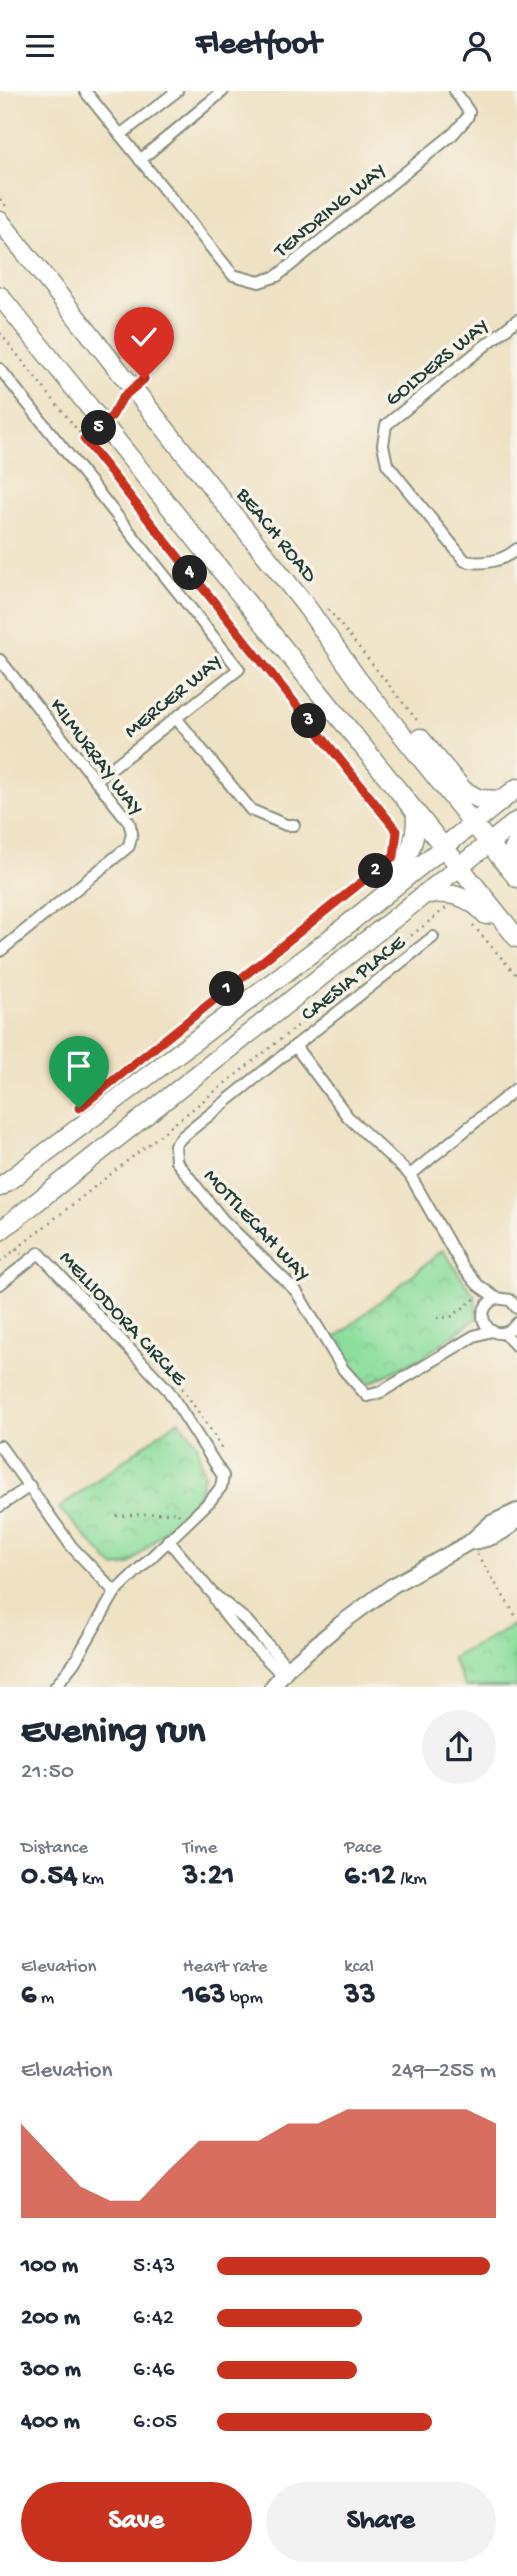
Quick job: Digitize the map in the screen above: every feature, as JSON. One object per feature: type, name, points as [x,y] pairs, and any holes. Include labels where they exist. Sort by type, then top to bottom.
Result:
[{"type":"main road","name":"BEACH ROAD","points":[[0,221],[306,606],[359,681],[512,872]]},
{"type":"main road","points":[[0,296],[517,938]]},
{"type":"main road","points":[[377,702],[407,722],[463,790],[479,799],[502,800]]},
{"type":"main road","points":[[0,1187],[323,945],[517,787]]},
{"type":"main road","points":[[323,945],[337,920],[402,867],[416,836],[416,813]]},
{"type":"main road","points":[[0,1231],[517,821]]},
{"type":"main road","points":[[512,872],[517,842]]},
{"type":"main road","points":[[424,894],[452,898],[458,895],[477,905],[517,950]]},
{"type":"street","name":"TENDRING WAY","points":[[85,91],[233,275],[259,282],[277,276],[453,134],[469,112],[455,91]]},
{"type":"street","points":[[120,135],[177,91]]},
{"type":"street","points":[[140,160],[223,91]]},
{"type":"street","name":"GOLDERS WAY","points":[[517,320],[386,425],[383,445],[387,464],[465,561],[479,564],[509,555],[517,549]]},
{"type":"street","name":"MERCER WAY","points":[[0,369],[239,669],[96,780]]},
{"type":"street","name":"KILMURRAY WAY","points":[[0,660],[129,822],[132,833],[129,846],[0,951]]},
{"type":"street","points":[[176,718],[251,810],[286,825],[294,825]]},
{"type":"street","name":"CAESIA PLACE","points":[[295,1046],[433,937]]},
{"type":"street","name":"MOTTLECAH WAY","points":[[474,1336],[483,1320],[485,1307],[480,1289],[462,1266],[410,1175],[348,1117],[295,1046],[175,1145],[176,1161],[223,1220],[296,1291],[343,1369],[367,1396],[382,1392],[474,1336],[491,1331],[504,1333]]},
{"type":"street","points":[[410,1175],[517,1088]]},
{"type":"street","name":"MELLIODORA CIRCLE","points":[[0,1284],[39,1253],[138,1355],[168,1390],[223,1476],[220,1487],[210,1501],[115,1592],[74,1663],[55,1687]]},
{"type":"street","name":"MOTTLECAH WAY","points":[[480,1289],[496,1298],[515,1302]]},
{"type":"street","points":[[485,1307],[496,1298]]},
{"type":"street","points":[[483,1320],[491,1331]]},
{"type":"street","points":[[517,1325],[504,1333],[517,1346]]},
{"type":"street","points":[[0,1445],[72,1547],[115,1592]]},
{"type":"street","points":[[0,1506],[30,1486]]},
{"type":"street","points":[[272,1687],[285,1671],[339,1625],[392,1586],[470,1542],[491,1524],[517,1511]]},
{"type":"street","points":[[470,1542],[499,1536],[517,1521]]},
{"type":"street","points":[[168,1540],[212,1593],[235,1630],[285,1671]]},
{"type":"path","points":[[0,333],[397,831],[416,836]]},
{"type":"path","points":[[84,439],[112,416],[123,397],[133,389]]},
{"type":"path","points":[[75,1111],[373,873]]},
{"type":"path","points":[[0,1262],[452,898]]},
{"type":"path","points":[[472,924],[517,977]]},
{"type":"path","points":[[15,1249],[20,1254],[29,1248]]},
{"type":"path","points":[[437,1318],[451,1317],[480,1289]]},
{"type":"path","points":[[139,1342],[164,1368]]},
{"type":"path","points":[[179,1385],[222,1451]]},
{"type":"path","points":[[116,1516],[177,1513],[186,1523]]},
{"type":"path","points":[[470,1542],[517,1618]]},
{"type":"green space","points":[[443,1250],[475,1297],[477,1318],[425,1356],[370,1383],[348,1365],[335,1338]]},
{"type":"green space","points":[[179,1420],[197,1443],[204,1475],[198,1497],[129,1565],[114,1567],[59,1508]]},
{"type":"green space","points":[[517,1623],[517,1687],[465,1687],[452,1658]]},
{"type":"route","points":[[79,1108],[394,856],[397,831],[84,439],[103,425],[123,397],[144,379]]}]
